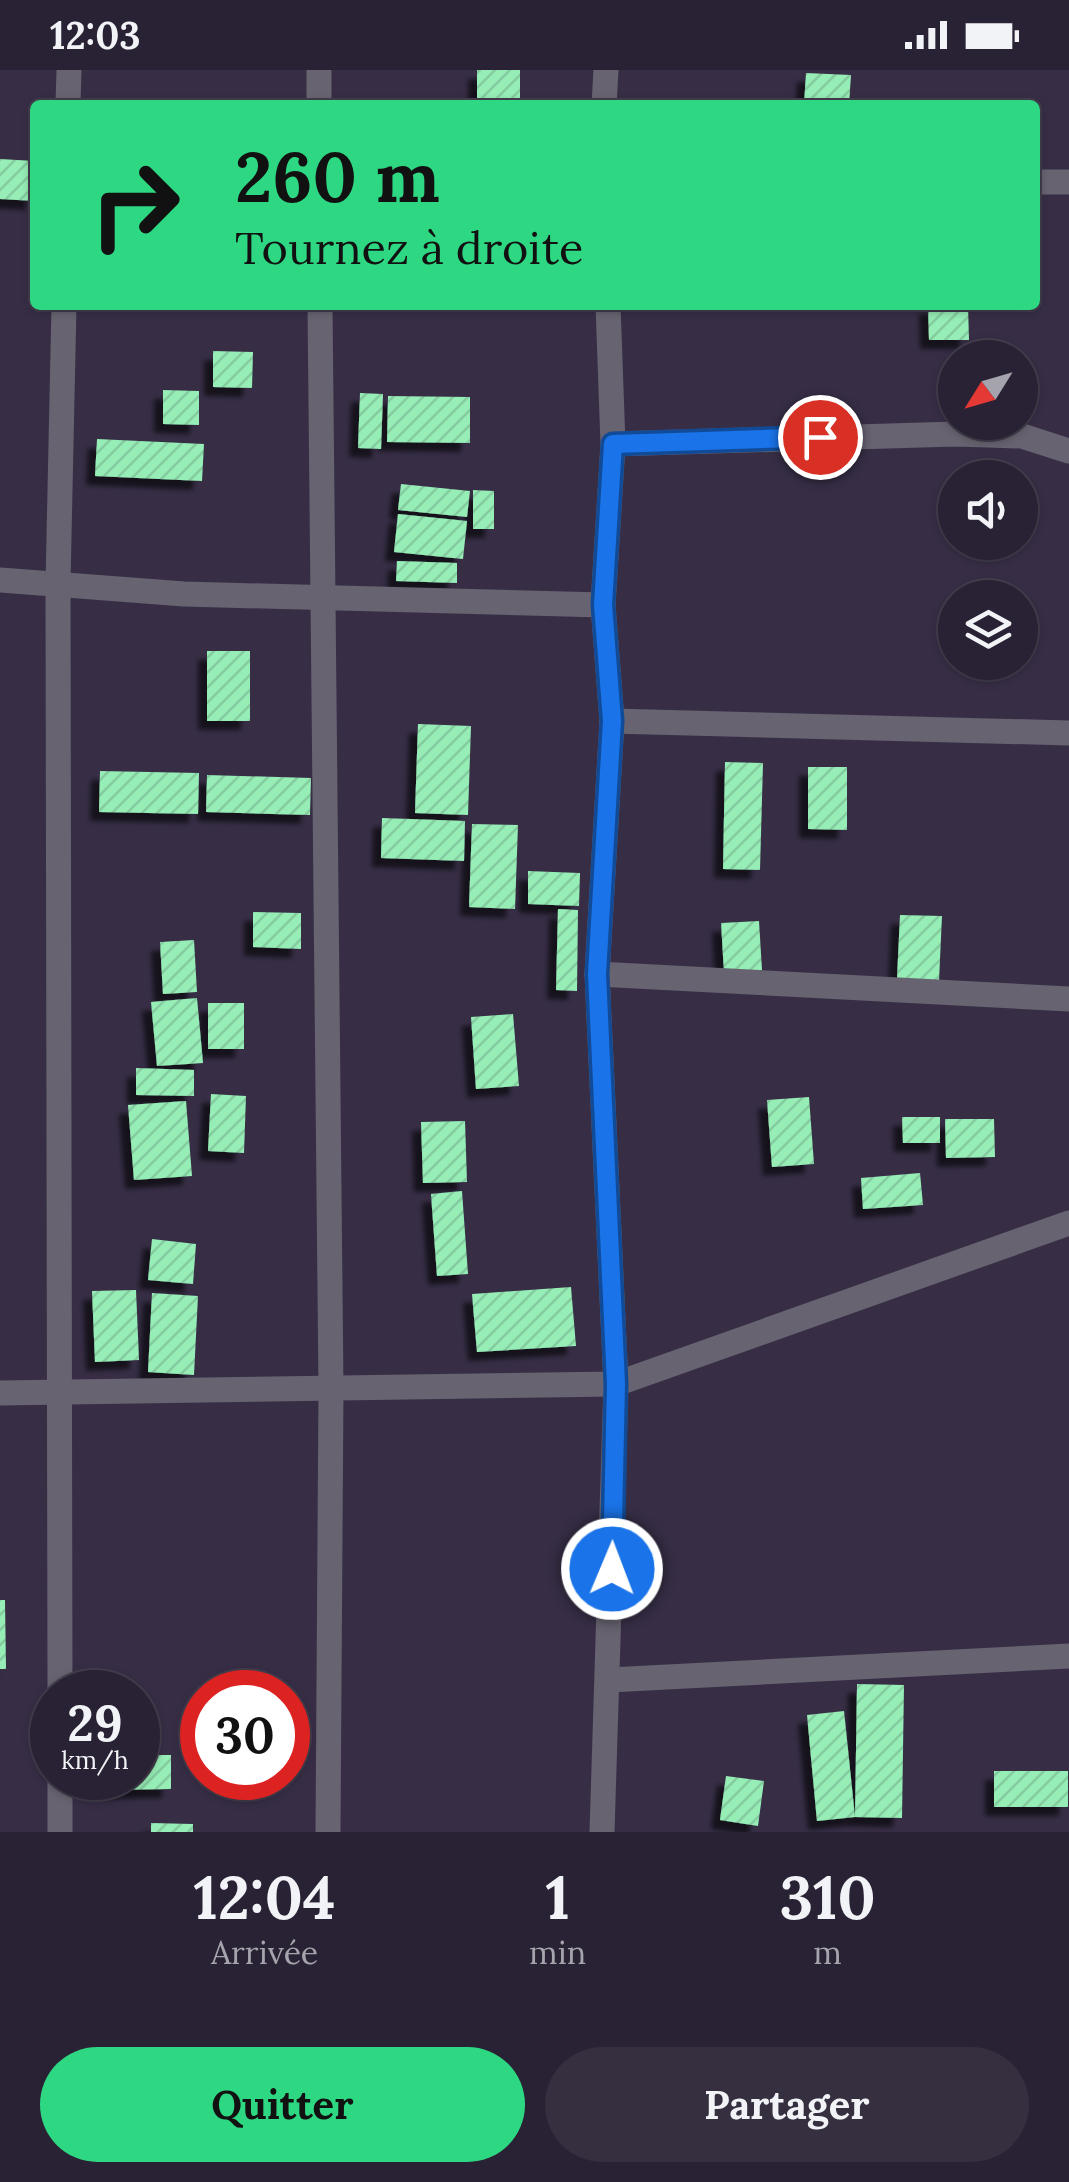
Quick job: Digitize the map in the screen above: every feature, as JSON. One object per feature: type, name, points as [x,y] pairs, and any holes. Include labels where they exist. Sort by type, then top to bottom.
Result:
[{"type":"street","points":[[68,70],[68,100]]},
{"type":"street","points":[[318,70],[319,100]]},
{"type":"street","points":[[604,100],[606,70]]},
{"type":"street","points":[[1040,182],[1069,182]]},
{"type":"street","points":[[60,1670],[58,584],[64,310]]},
{"type":"street","points":[[320,310],[331,1388],[328,1832]]},
{"type":"street","points":[[602,1832],[616,1384],[597,974],[612,721],[603,605],[613,444],[608,310]]},
{"type":"street","points":[[613,444],[956,434],[1022,436],[1069,451]]},
{"type":"street","points":[[0,580],[184,594],[323,594],[603,605]]},
{"type":"street","points":[[612,721],[1069,734]]},
{"type":"street","points":[[597,974],[1069,999]]},
{"type":"street","points":[[0,1393],[616,1384],[1069,1223]]},
{"type":"street","points":[[609,1680],[1069,1656]]},
{"type":"street","points":[[60,1800],[60,1832]]},
{"type":"building","points":[[477,70],[520,70],[520,100],[477,100]]},
{"type":"building","points":[[806,73],[851,75],[849,100],[804,100]]},
{"type":"building","points":[[0,159],[30,161],[30,201],[0,199]]},
{"type":"building","points":[[928,310],[968,310],[969,340],[929,340]]},
{"type":"building","points":[[213,351],[253,352],[252,388],[213,387]]},
{"type":"building","points":[[163,390],[199,391],[199,425],[163,424]]},
{"type":"building","points":[[360,393],[383,394],[381,449],[358,448]]},
{"type":"building","points":[[388,396],[470,397],[470,443],[387,442]]},
{"type":"building","points":[[97,439],[204,444],[202,481],[95,476]]},
{"type":"building","points":[[401,484],[470,491],[467,517],[398,510]]},
{"type":"building","points":[[473,490],[494,491],[494,529],[473,529]]},
{"type":"building","points":[[398,514],[467,521],[463,559],[394,552]]},
{"type":"building","points":[[397,561],[457,563],[457,583],[396,581]]},
{"type":"building","points":[[207,651],[250,651],[250,721],[207,721]]},
{"type":"building","points":[[418,724],[471,726],[468,815],[415,813]]},
{"type":"building","points":[[725,762],[763,763],[760,870],[723,869]]},
{"type":"building","points":[[808,767],[847,767],[847,830],[808,829]]},
{"type":"building","points":[[100,771],[199,773],[198,814],[99,812]]},
{"type":"building","points":[[207,775],[311,778],[310,815],[206,812]]},
{"type":"building","points":[[382,818],[465,821],[464,861],[381,858]]},
{"type":"building","points":[[472,824],[518,825],[515,909],[469,907]]},
{"type":"building","points":[[528,871],[580,873],[579,906],[528,904]]},
{"type":"building","points":[[558,909],[578,910],[577,991],[556,990]]},
{"type":"building","points":[[253,912],[301,913],[301,949],[253,947]]},
{"type":"building","points":[[900,915],[942,916],[939,981],[897,979]]},
{"type":"building","points":[[759,921],[762,970],[724,972],[721,923]]},
{"type":"building","points":[[194,940],[197,992],[163,994],[160,942]]},
{"type":"building","points":[[197,998],[203,1063],[157,1066],[151,1002]]},
{"type":"building","points":[[208,1003],[244,1003],[244,1049],[208,1049]]},
{"type":"building","points":[[513,1014],[519,1086],[476,1089],[471,1017]]},
{"type":"building","points":[[136,1068],[194,1070],[194,1096],[136,1095]]},
{"type":"building","points":[[211,1094],[246,1096],[244,1153],[208,1151]]},
{"type":"building","points":[[809,1097],[814,1164],[772,1167],[767,1100]]},
{"type":"building","points":[[186,1101],[192,1176],[134,1180],[128,1105]]},
{"type":"building","points":[[902,1117],[940,1117],[940,1143],[903,1143]]},
{"type":"building","points":[[945,1119],[994,1119],[995,1157],[946,1158]]},
{"type":"building","points":[[465,1121],[467,1182],[423,1183],[421,1122]]},
{"type":"building","points":[[920,1173],[923,1205],[863,1209],[861,1178]]},
{"type":"building","points":[[462,1191],[468,1274],[437,1276],[431,1194]]},
{"type":"building","points":[[152,1239],[196,1244],[193,1284],[148,1280]]},
{"type":"building","points":[[571,1287],[576,1346],[477,1352],[472,1294]]},
{"type":"building","points":[[136,1290],[139,1360],[95,1362],[92,1291]]},
{"type":"building","points":[[152,1293],[198,1296],[194,1375],[148,1372]]},
{"type":"building","points":[[0,1600],[5,1600],[6,1669],[0,1669]]},
{"type":"building","points":[[857,1684],[904,1685],[902,1818],[855,1817]]},
{"type":"building","points":[[844,1711],[855,1817],[817,1821],[807,1715]]},
{"type":"building","points":[[160,1755],[171,1755],[171,1789],[160,1789]]},
{"type":"building","points":[[994,1771],[1068,1771],[1068,1807],[994,1807]]},
{"type":"building","points":[[726,1776],[764,1781],[758,1826],[720,1820]]},
{"type":"building","points":[[151,1823],[193,1824],[193,1832],[151,1832]]},
{"type":"route","points":[[612,1569],[616,1384],[597,974],[612,721],[603,605],[613,444],[820,437]]}]
